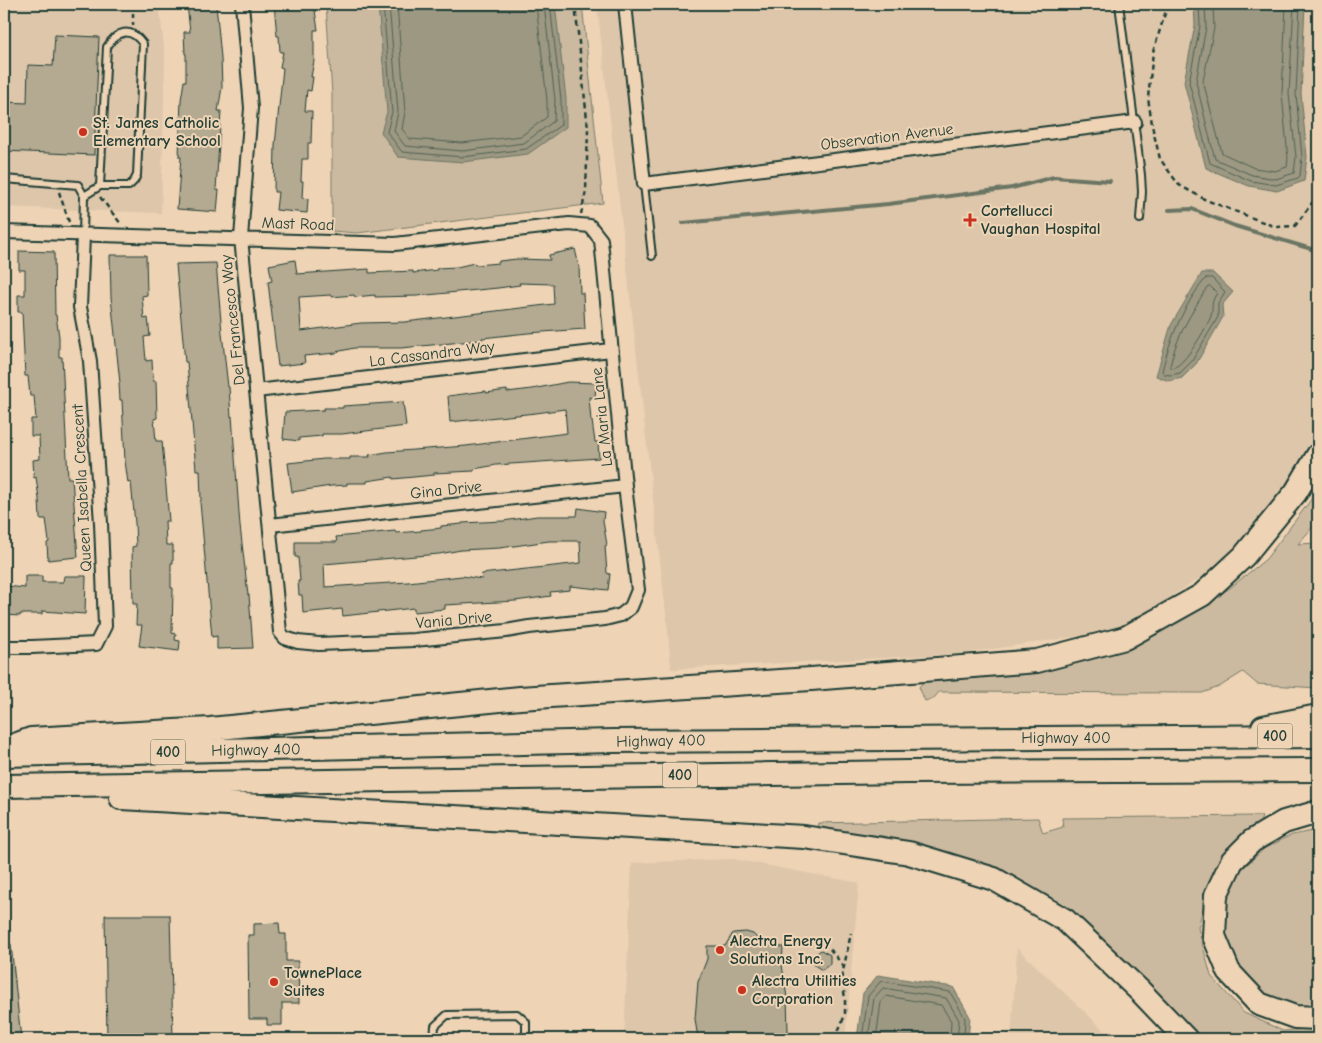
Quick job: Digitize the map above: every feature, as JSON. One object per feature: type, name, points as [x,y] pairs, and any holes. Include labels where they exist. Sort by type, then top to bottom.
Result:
[{"type":"highway","points":[[4,749],[31,739],[210,730],[520,698],[812,679],[1037,660],[1125,638],[1202,595],[1244,556],[1296,492],[1318,455]]},
{"type":"highway","points":[[1232,736],[1274,723],[1318,716]]},
{"type":"highway","name":"Highway 400","points":[[4,755],[614,741],[1318,736]]},
{"type":"highway","name":"Highway 400","points":[[4,786],[918,772],[1318,770]]},
{"type":"highway","points":[[41,786],[82,796],[804,837],[908,853],[994,878],[1065,920],[1140,991],[1186,1039]]},
{"type":"highway","points":[[1318,812],[1284,822],[1252,841],[1232,861],[1216,895],[1214,936],[1229,972],[1259,1004],[1295,1017],[1318,1018]]},
{"type":"street","name":"Del Francesco Way","points":[[242,4],[251,108],[241,238],[280,632]]},
{"type":"street","points":[[625,4],[644,184]]},
{"type":"street","name":"Observation Avenue","points":[[644,184],[1135,122]]},
{"type":"street","name":"Mast Road","points":[[4,232],[395,244],[569,224],[585,226]]},
{"type":"street","name":"La Maria Lane","points":[[585,226],[601,240],[625,486],[638,590],[631,607]]},
{"type":"street","name":"Queen Isabella Crescent","points":[[4,647],[96,644],[105,626],[101,523],[90,361],[80,307],[78,235]]},
{"type":"street","name":"La Cassandra Way","points":[[256,391],[611,350]]},
{"type":"street","name":"Gina Drive","points":[[270,525],[625,486]]},
{"type":"street","name":"Vania Drive","points":[[280,632],[285,638],[298,642],[319,644],[414,640],[605,619],[621,615],[631,607]]},
{"type":"lane","points":[[1119,4],[1142,183],[1140,219]]},
{"type":"lane","points":[[84,196],[98,188],[128,186],[138,175],[143,44],[134,34],[120,33],[113,38],[107,48],[98,188]]},
{"type":"lane","points":[[4,179],[78,185],[84,196],[78,235]]},
{"type":"lane","points":[[644,184],[652,256]]},
{"type":"lane","points":[[434,1039],[434,1026],[447,1015],[517,1014],[526,1022],[526,1039]]},
{"type":"path","points":[[133,4],[134,34]]},
{"type":"path","points":[[575,4],[588,129],[585,226]]},
{"type":"path","points":[[1168,4],[1153,52],[1148,98],[1152,130],[1160,159],[1179,185],[1206,200],[1276,227],[1295,226],[1318,194]]},
{"type":"path","points":[[57,183],[78,235]]},
{"type":"path","points":[[98,188],[131,236]]},
{"type":"path","points":[[835,1039],[845,1015],[842,976],[851,933]]},
{"type":"path","points":[[830,949],[844,967]]},
{"type":"shaded area","name":"St. James Catholic Elementary School","points":[[4,4],[159,4],[165,57],[161,213],[4,207]]},
{"type":"shaded area","points":[[326,4],[582,4],[603,203],[357,233],[332,231],[332,94]]},
{"type":"shaded area","name":"Cortellucci Vaughan Hospital","points":[[597,4],[1318,4],[1318,437],[1272,513],[1202,577],[1128,624],[1080,636],[958,654],[671,669]]},
{"type":"shaded area","points":[[1318,486],[1318,521],[1298,544],[1318,543],[1317,688],[1257,684],[1243,672],[1219,687],[1202,693],[939,692],[934,698],[925,701],[919,687],[925,680],[1184,618],[1230,588],[1266,559],[1310,501]]},
{"type":"shaded area","points":[[1262,816],[1260,823],[1208,887],[1198,928],[1211,976],[1244,1013],[1283,1031],[1318,1028],[1318,1039],[1201,1039],[1119,959],[924,846],[882,836],[817,829],[818,823],[1038,818],[1043,833],[1063,827],[1062,818]]},
{"type":"shaded area","points":[[1318,830],[1318,1007],[1293,1007],[1268,999],[1236,968],[1225,936],[1227,892],[1240,871],[1265,848],[1292,835]]},
{"type":"shaded area","points":[[733,859],[859,883],[845,1039],[624,1039],[632,863]]},
{"type":"shaded area","points":[[1017,948],[1113,1039],[1011,1039]]},
{"type":"water","points":[[378,4],[555,4],[566,99],[566,127],[528,154],[463,162],[398,157],[381,132],[387,112]]},
{"type":"water","points":[[1194,4],[1305,4],[1301,94],[1307,157],[1304,181],[1277,191],[1249,186],[1206,168],[1184,82],[1195,25]]},
{"type":"water","points":[[1202,273],[1213,273],[1233,292],[1222,305],[1223,317],[1196,364],[1182,378],[1169,381],[1156,376],[1171,325]]},
{"type":"water","points":[[878,975],[953,987],[970,1017],[968,1039],[857,1039],[863,993]]},
{"type":"building","points":[[187,4],[216,4],[222,87],[218,111],[221,111],[216,190],[219,190],[217,212],[177,209],[181,157],[179,157],[181,100],[184,81],[186,81],[184,32],[190,32]]},
{"type":"building","points":[[274,4],[314,4],[318,30],[314,30],[314,61],[311,77],[313,77],[311,91],[307,90],[305,111],[312,111],[311,143],[308,143],[308,159],[302,159],[301,181],[303,181],[302,198],[308,199],[307,213],[276,210],[278,192],[274,192],[275,145],[283,68],[280,67],[283,52],[280,52],[279,36],[277,36]]},
{"type":"building","points":[[55,35],[99,37],[94,155],[4,151],[4,102],[27,103],[28,65],[53,66]]},
{"type":"building","points":[[575,249],[579,266],[580,293],[583,293],[585,329],[528,333],[482,338],[482,340],[401,348],[354,348],[336,353],[304,356],[305,363],[278,366],[268,282],[272,281],[269,265],[295,260],[297,274],[369,269],[369,273],[413,271],[413,273],[474,263],[475,265],[499,263],[499,261],[517,259],[550,260],[549,255]],"holes":[[[519,283],[553,284],[554,304],[405,322],[361,323],[301,331],[299,297],[331,295],[331,297],[354,295],[355,297],[375,295],[375,297],[417,296],[498,288],[520,285]]]},
{"type":"building","points":[[19,251],[54,252],[55,315],[59,337],[59,357],[62,357],[68,478],[72,478],[78,557],[48,560],[47,543],[49,542],[46,519],[40,519],[33,460],[40,459],[39,436],[31,436],[31,419],[36,419],[34,396],[30,396],[28,376],[25,376],[22,312],[18,312],[18,295],[25,295],[25,270],[19,270]]},
{"type":"building","points":[[110,255],[146,255],[147,295],[142,296],[144,319],[148,318],[150,336],[144,337],[146,361],[152,360],[153,381],[156,381],[157,418],[154,419],[156,441],[162,441],[169,521],[165,521],[166,545],[173,545],[173,563],[171,563],[171,588],[173,588],[172,633],[176,634],[175,640],[180,641],[179,651],[139,646],[142,625],[136,625],[137,604],[133,604],[132,547],[136,546],[135,523],[131,482],[128,483],[125,461],[122,400],[120,400],[111,297]]},
{"type":"building","points":[[216,263],[253,648],[217,649],[217,636],[212,637],[200,502],[200,470],[196,470],[187,362],[185,362],[176,264]]},
{"type":"building","points":[[568,382],[596,383],[595,398],[589,397],[591,421],[595,442],[598,442],[599,458],[496,465],[474,469],[474,471],[434,473],[434,475],[393,479],[393,477],[367,481],[367,483],[347,483],[347,485],[292,492],[288,463],[370,457],[369,455],[387,452],[466,446],[567,433],[565,409],[450,422],[448,396],[486,391],[486,393],[507,390],[507,392]]},
{"type":"building","points":[[403,402],[406,426],[342,434],[322,434],[322,436],[299,438],[299,441],[283,439],[285,412]]},
{"type":"building","points":[[578,508],[604,512],[607,573],[610,574],[608,590],[570,586],[570,590],[550,592],[551,596],[515,601],[445,605],[445,609],[414,612],[414,608],[343,616],[342,609],[303,613],[302,595],[299,595],[298,581],[300,581],[298,557],[295,557],[295,542],[337,542],[336,537],[395,531],[396,533],[421,531],[462,523],[503,521],[537,516],[577,516]],"holes":[[[549,541],[580,541],[581,563],[481,574],[482,579],[462,576],[408,582],[325,587],[324,564],[439,554],[461,550],[500,548]]]},
{"type":"building","points":[[25,576],[42,576],[42,582],[63,582],[64,576],[86,576],[85,614],[42,611],[42,614],[4,615],[6,586],[25,588]]},
{"type":"building","points":[[105,915],[170,915],[173,1039],[107,1039]]},
{"type":"building","name":"TownePlace Suites","points":[[279,923],[280,934],[286,934],[286,961],[298,961],[299,1003],[282,1003],[282,1025],[267,1025],[267,1019],[249,1019],[248,935],[254,935],[254,924]]},
{"type":"building","name":"Alectra Utilities Corporation","points":[[746,932],[753,934],[761,945],[783,947],[782,965],[787,998],[787,1039],[698,1039],[695,1019],[698,982],[707,959],[707,946],[725,946],[733,933]]},
{"type":"building","points":[[4,944],[11,944],[21,1039],[4,1039]]},
{"type":"building","points":[[821,950],[830,955],[830,964],[822,970],[814,965],[813,956]]},
{"type":"waterway","points":[[683,223],[888,204],[1012,188],[1054,177],[1110,181]]},
{"type":"waterway","points":[[1169,210],[1192,209],[1235,226],[1318,251]]},
{"type":"place","name":"St. James Catholic Elementary School","points":[[83,132]]},
{"type":"place","name":"Cortellucci Vaughan Hospital","points":[[970,220]]},
{"type":"place","name":"Alectra Energy Solutions Inc.","points":[[720,950]]},
{"type":"place","name":"TownePlace Suites","points":[[274,982]]},
{"type":"place","name":"Alectra Utilities Corporation","points":[[742,990]]}]
